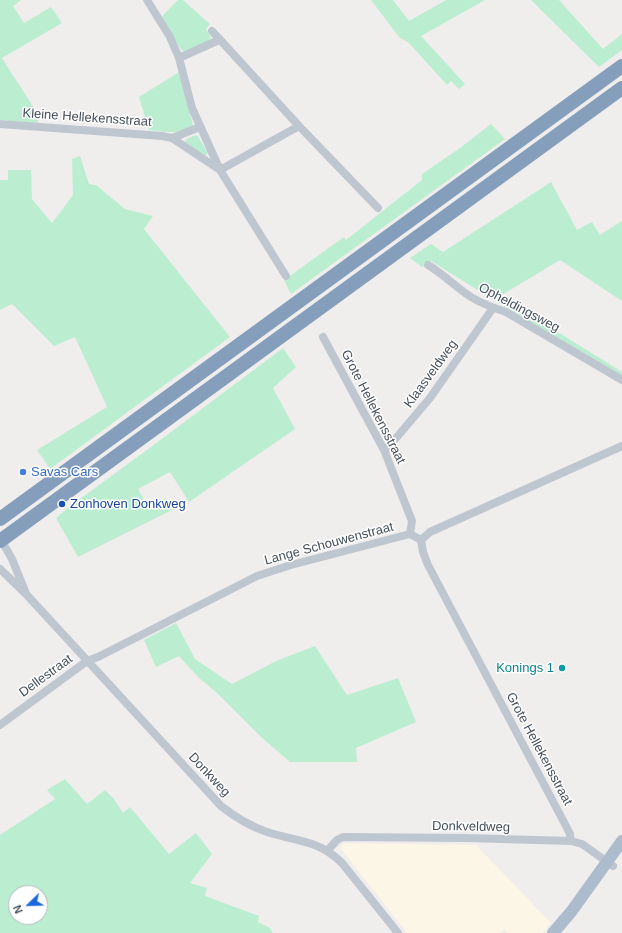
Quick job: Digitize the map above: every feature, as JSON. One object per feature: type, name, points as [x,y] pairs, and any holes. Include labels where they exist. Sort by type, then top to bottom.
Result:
[{"type":"highway","points":[[0,518],[622,66]]},
{"type":"highway","points":[[0,540],[622,88]]},
{"type":"main road","points":[[564,933],[621,847]]},
{"type":"main road","points":[[553,933],[610,864]]},
{"type":"street","name":"Kleine Hellekensstraat","points":[[147,0],[170,38],[179,58],[185,86],[200,127],[220,170],[286,276]]},
{"type":"street","points":[[212,31],[299,126],[378,208]]},
{"type":"street","points":[[179,58],[219,40]]},
{"type":"street","name":"Kleine Hellekensstraat","points":[[0,124],[172,138],[220,170]]},
{"type":"street","points":[[220,170],[299,126]]},
{"type":"street","name":"Kleine Hellekensstraat","points":[[172,138],[200,127]]},
{"type":"street","name":"Opheldingsweg","points":[[428,265],[472,297],[493,308],[506,312],[622,380]]},
{"type":"street","name":"Klaasveldweg","points":[[384,450],[391,444],[430,398],[493,308]]},
{"type":"street","name":"Grote Hellekensstraat","points":[[323,337],[384,450],[412,521],[410,534]]},
{"type":"street","points":[[421,540],[430,532],[622,446]]},
{"type":"street","name":"Lange Schouwenstraat","points":[[87,661],[98,658],[226,591],[264,573],[291,564],[410,534],[421,540]]},
{"type":"street","name":"Donkweg","points":[[0,540],[12,559],[26,594]]},
{"type":"street","name":"Grote Hellekensstraat","points":[[421,540],[423,552],[428,565],[566,826],[570,834],[571,841]]},
{"type":"street","name":"Donkweg","points":[[0,569],[26,594],[222,806],[248,825],[306,841],[327,850],[342,863],[398,933]]},
{"type":"street","name":"Dellestraat","points":[[0,725],[87,661]]},
{"type":"street","name":"Donkveldweg","points":[[327,850],[337,840],[343,837],[571,841],[582,844],[610,864]]},
{"type":"shaded area","points":[[344,843],[476,845],[551,923],[542,933],[508,933],[505,929],[500,933],[407,933],[341,849],[341,845]]},
{"type":"green space","points":[[0,0],[21,0],[13,6],[24,23],[51,7],[62,23],[2,58],[36,111],[39,118],[37,123],[0,120]]},
{"type":"green space","points":[[178,0],[183,0],[210,24],[206,29],[211,38],[209,41],[185,52],[176,42],[162,17]]},
{"type":"green space","points":[[371,0],[393,0],[409,21],[446,0],[485,0],[421,36],[465,84],[459,89],[451,81],[447,85],[409,43],[399,37]]},
{"type":"green space","points":[[531,0],[559,0],[603,49],[622,34],[622,50],[599,67]]},
{"type":"green space","points":[[179,72],[193,125],[185,131],[180,132],[149,130],[139,97]]},
{"type":"green space","points":[[491,124],[505,139],[291,294],[284,280],[344,237],[346,240],[422,180],[422,174],[460,148]]},
{"type":"green space","points":[[197,135],[208,153],[205,156],[185,142],[188,138]]},
{"type":"green space","points":[[80,156],[89,184],[96,185],[125,209],[153,216],[144,229],[230,337],[50,469],[37,450],[107,407],[75,337],[54,346],[12,304],[0,310],[0,180],[8,180],[8,170],[31,170],[32,199],[52,223],[73,195],[72,159]]},
{"type":"green space","points":[[551,182],[577,230],[592,222],[600,235],[622,221],[622,301],[560,260],[500,296],[622,372],[622,376],[431,261],[422,267],[410,258],[431,244],[443,252]]},
{"type":"green space","points":[[283,348],[296,367],[273,388],[295,429],[189,502],[170,472],[138,489],[149,508],[166,498],[172,510],[78,557],[56,518]]},
{"type":"green space","points":[[176,623],[195,659],[232,684],[276,661],[315,646],[347,695],[398,678],[416,722],[356,748],[357,762],[290,762],[261,737],[217,693],[198,677],[179,656],[156,667],[144,640]]},
{"type":"green space","points":[[65,779],[87,804],[105,790],[114,799],[123,813],[130,807],[169,854],[196,833],[212,854],[190,883],[207,888],[205,896],[259,916],[258,922],[270,928],[273,933],[0,933],[0,835],[55,799],[47,790]]},
{"type":"place","name":"Savas Cars","points":[[23,472]]},
{"type":"place","name":"Zonhoven Donkweg","points":[[62,504]]},
{"type":"place","name":"Konings 1","points":[[562,668]]}]
